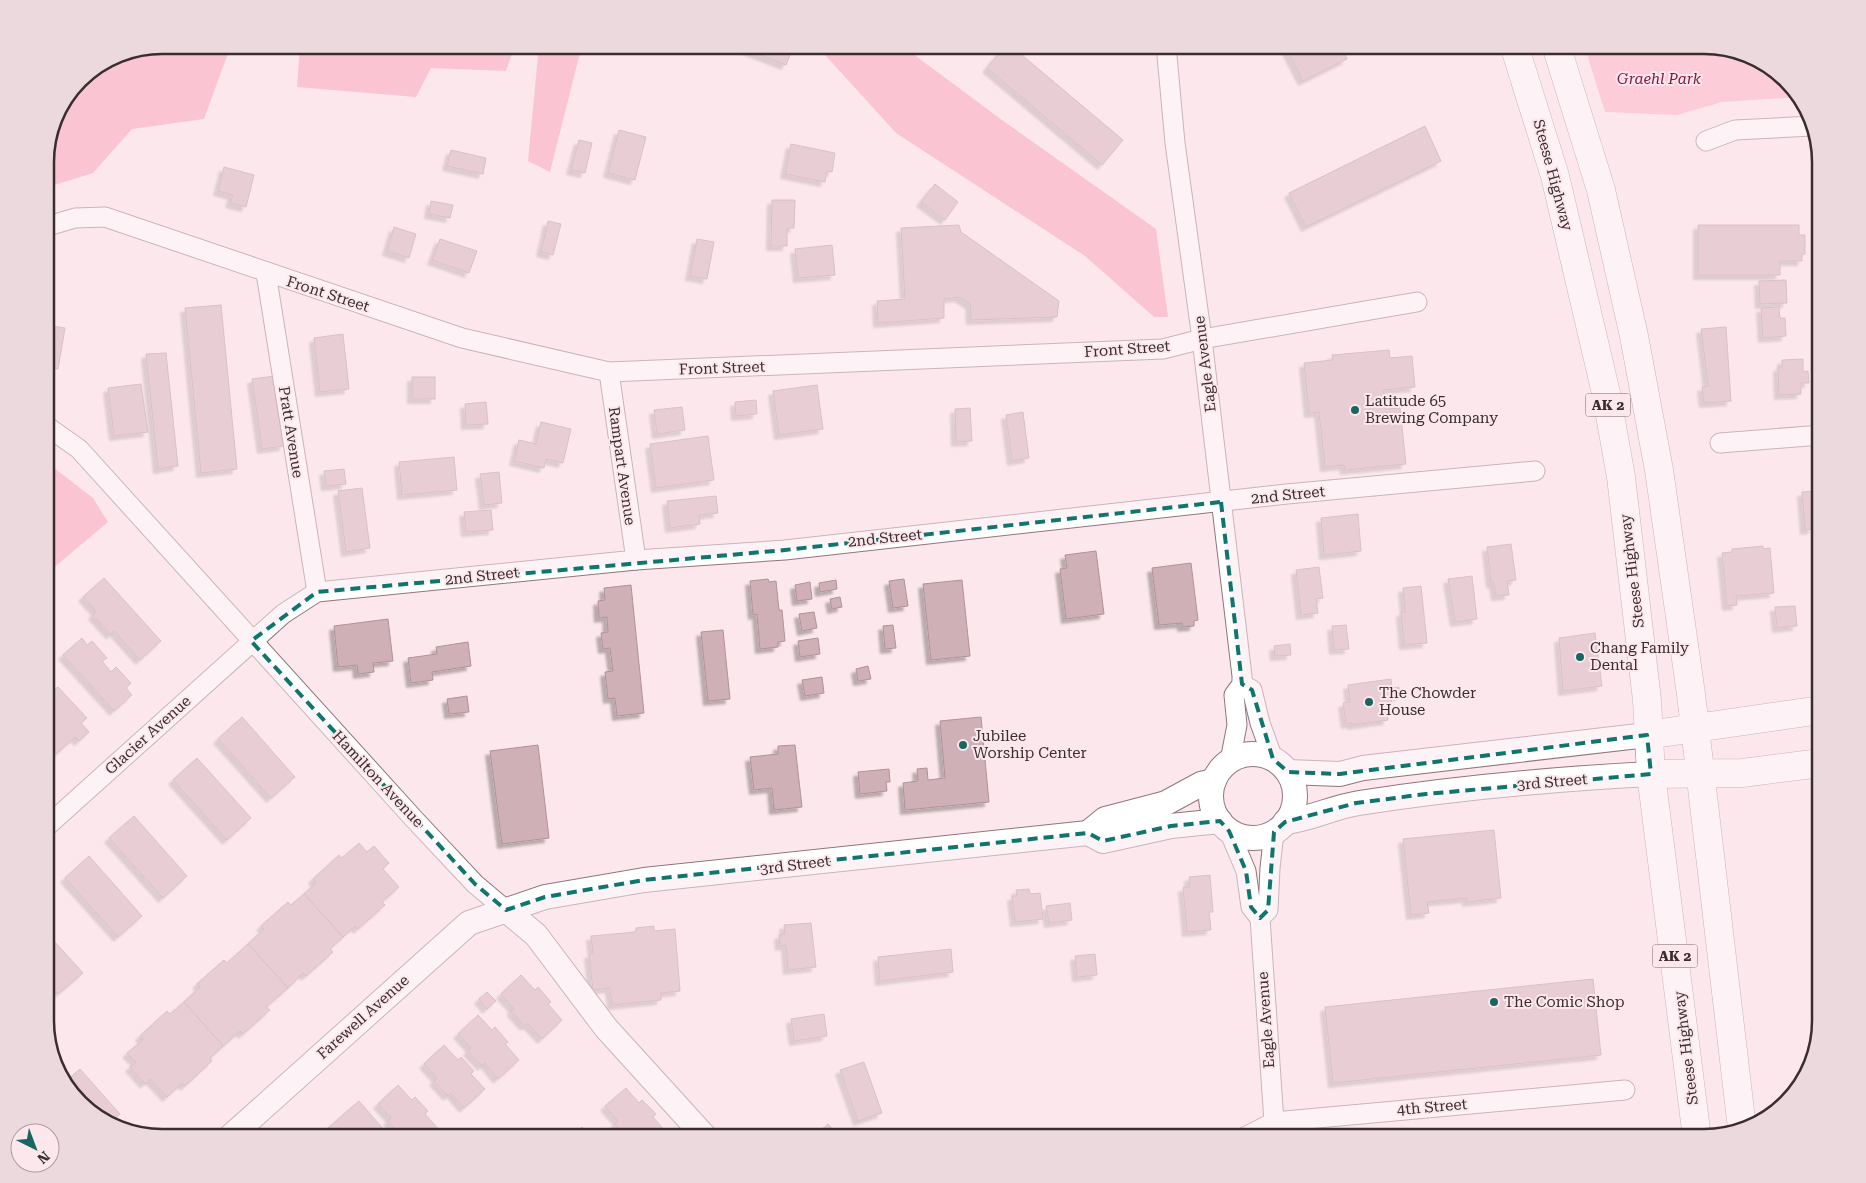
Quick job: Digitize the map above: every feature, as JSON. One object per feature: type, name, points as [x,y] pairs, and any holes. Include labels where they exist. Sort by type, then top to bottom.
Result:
[{"type":"main road","name":"Steese Highway","points":[[1517,54],[1556,176],[1606,393],[1621,477],[1646,700],[1651,774],[1696,1129]]},
{"type":"main road","name":"AK 2","points":[[1559,54],[1601,190],[1634,336],[1658,470],[1691,694],[1693,730],[1741,1123]]},
{"type":"main road","points":[[1647,735],[1693,730],[1734,721],[1812,711]]},
{"type":"main road","name":"3rd Street","points":[[1651,774],[1742,773],[1812,764]]},
{"type":"street","name":"Eagle Avenue","points":[[1167,54],[1176,143],[1202,339],[1242,684],[1234,695],[1237,725],[1230,761]]},
{"type":"street","points":[[1706,141],[1735,130],[1806,126]]},
{"type":"street","name":"Front Street","points":[[54,224],[75,218],[105,217],[462,338],[609,372],[1163,349],[1202,339],[1417,302]]},
{"type":"street","name":"Pratt Avenue","points":[[266,273],[317,592]]},
{"type":"street","name":"Rampart Avenue","points":[[609,372],[636,560]]},
{"type":"street","name":"Hamilton Avenue","points":[[54,431],[79,449],[251,641],[475,884],[536,935],[606,1028],[698,1129]]},
{"type":"street","points":[[1720,443],[1812,436]]},
{"type":"street","name":"2nd Street","points":[[251,641],[283,614],[317,592],[636,560],[785,550],[1287,494],[1535,471]]},
{"type":"street","name":"Glacier Avenue","points":[[54,820],[251,641]]},
{"type":"street","name":"Eagle Avenue","points":[[1242,684],[1252,690],[1260,723],[1280,766]]},
{"type":"street","points":[[1280,766],[1292,782],[1294,803],[1280,827],[1252,838],[1225,826],[1213,809],[1211,794],[1214,780],[1230,761],[1251,754],[1280,766],[1340,774],[1372,767],[1647,735]]},
{"type":"street","name":"3rd Street","points":[[1280,827],[1327,810],[1356,803],[1426,794],[1651,774]]},
{"type":"street","points":[[1088,833],[1104,819],[1166,803],[1201,784],[1214,780]]},
{"type":"street","name":"3rd Street","points":[[506,910],[545,897],[644,880],[1088,833],[1103,841],[1171,826],[1225,826]]},
{"type":"street","name":"Eagle Avenue","points":[[1225,826],[1246,871],[1251,907],[1260,918],[1274,1122]]},
{"type":"street","name":"Eagle Avenue","points":[[1260,918],[1268,910],[1270,868],[1280,827]]},
{"type":"street","name":"Farewell Avenue","points":[[239,1129],[469,923],[506,910]]},
{"type":"street","name":"4th Street","points":[[1260,1129],[1274,1122],[1625,1090]]},
{"type":"highlighted area","points":[[1221,502],[1242,684],[1252,690],[1273,759],[1288,772],[1340,774],[1647,735],[1651,774],[1426,794],[1356,803],[1285,822],[1274,832],[1268,910],[1260,918],[1251,907],[1246,871],[1229,831],[1220,821],[1171,826],[1103,841],[1088,833],[644,880],[545,897],[506,910],[475,884],[251,641],[317,592],[785,550]]},
{"type":"green space","name":"Graehl Park","points":[[1587,54],[1705,54],[1726,56],[1739,59],[1764,72],[1781,85],[1791,98],[1722,102],[1677,115],[1605,112]]},
{"type":"shaded area","points":[[154,54],[228,54],[204,119],[132,129],[93,173],[54,185],[54,154],[57,133],[68,108],[80,90],[90,80],[114,65],[133,57]]},
{"type":"shaded area","points":[[299,54],[512,54],[506,71],[431,68],[416,97],[297,87]]},
{"type":"shaded area","points":[[538,54],[580,54],[550,172],[528,161]]},
{"type":"shaded area","points":[[824,54],[913,54],[1002,120],[1156,229],[1168,317],[1154,317],[1085,256],[896,133]]},
{"type":"shaded area","points":[[54,468],[93,498],[108,522],[54,567]]},
{"type":"building","points":[[758,54],[790,54],[786,65]]},
{"type":"building","points":[[999,54],[1021,54],[1123,140],[1102,165],[987,68]]},
{"type":"building","points":[[1289,54],[1344,54],[1347,59],[1303,81]]},
{"type":"building","points":[[1425,126],[1441,161],[1306,227],[1289,193]]},
{"type":"building","points":[[619,130],[646,137],[635,180],[608,173]]},
{"type":"building","points":[[579,140],[592,143],[585,173],[571,170]]},
{"type":"building","points":[[791,144],[835,153],[832,172],[827,171],[825,182],[785,174]]},
{"type":"building","points":[[451,150],[486,158],[483,174],[447,166]]},
{"type":"building","points":[[224,167],[254,175],[246,207],[230,203],[233,195],[218,191]]},
{"type":"building","points":[[935,184],[958,202],[945,220],[921,202]]},
{"type":"building","points":[[772,200],[795,200],[794,228],[787,228],[787,246],[771,246]]},
{"type":"building","points":[[431,201],[453,205],[450,218],[429,214]]},
{"type":"building","points":[[548,221],[561,224],[553,255],[541,252]]},
{"type":"building","points":[[959,225],[961,232],[1059,301],[1057,317],[971,320],[970,304],[959,297],[944,299],[944,318],[878,323],[877,301],[905,299],[901,228]]},
{"type":"building","points":[[1698,225],[1799,225],[1799,235],[1805,235],[1805,254],[1802,254],[1802,261],[1780,261],[1780,275],[1698,275]]},
{"type":"building","points":[[394,227],[416,234],[409,258],[387,251]]},
{"type":"building","points":[[440,239],[477,251],[469,273],[432,260]]},
{"type":"building","points":[[697,239],[714,242],[707,279],[690,276]]},
{"type":"building","points":[[832,245],[835,275],[798,278],[795,249]]},
{"type":"building","points":[[1786,280],[1787,303],[1760,304],[1759,281]]},
{"type":"building","points":[[221,305],[237,469],[201,473],[185,308]]},
{"type":"building","points":[[1779,307],[1780,318],[1785,318],[1786,336],[1763,338],[1761,308]]},
{"type":"building","points":[[54,326],[65,328],[58,369],[54,368]]},
{"type":"building","points":[[1726,327],[1731,401],[1704,403],[1702,387],[1708,386],[1701,329]]},
{"type":"building","points":[[343,334],[349,389],[320,392],[314,338]]},
{"type":"building","name":"Latitude 65 Brewing Company","points":[[1389,350],[1390,358],[1412,356],[1415,387],[1383,390],[1385,409],[1400,408],[1406,464],[1345,470],[1344,465],[1325,467],[1319,412],[1309,413],[1304,363],[1333,360],[1332,355]]},
{"type":"building","points":[[166,353],[178,466],[158,469],[146,354]]},
{"type":"building","points":[[1803,359],[1803,372],[1808,371],[1809,383],[1801,383],[1801,394],[1779,395],[1778,367],[1782,367],[1782,360]]},
{"type":"building","points":[[275,376],[284,446],[262,449],[252,379]]},
{"type":"building","points":[[412,377],[435,377],[435,399],[412,399]]},
{"type":"building","points":[[141,384],[148,432],[114,436],[108,388]]},
{"type":"building","points":[[817,385],[823,429],[779,435],[773,391]]},
{"type":"building","points":[[756,400],[757,414],[736,416],[735,402]]},
{"type":"building","points":[[486,402],[488,424],[466,425],[465,404]]},
{"type":"building","points":[[682,407],[685,430],[657,434],[654,410]]},
{"type":"building","points":[[970,408],[972,441],[956,442],[955,409]]},
{"type":"building","points":[[1023,412],[1029,458],[1012,461],[1006,415]]},
{"type":"building","points":[[541,422],[571,429],[563,463],[546,459],[544,468],[514,461],[519,440],[536,444]]},
{"type":"building","points":[[708,436],[714,480],[656,488],[650,444]]},
{"type":"building","points":[[454,457],[457,490],[402,495],[399,462]]},
{"type":"building","points":[[344,469],[346,484],[326,486],[324,471]]},
{"type":"building","points":[[499,472],[502,503],[484,505],[480,474]]},
{"type":"building","points":[[362,488],[370,548],[346,552],[338,491]]},
{"type":"building","points":[[1812,491],[1812,529],[1805,530],[1802,492]]},
{"type":"building","points":[[716,496],[718,513],[699,515],[700,524],[670,528],[667,501]]},
{"type":"building","points":[[491,510],[493,530],[466,532],[464,512]]},
{"type":"building","points":[[1358,514],[1361,551],[1324,555],[1321,518]]},
{"type":"building","points":[[1511,544],[1516,580],[1507,581],[1509,595],[1496,596],[1494,583],[1491,583],[1487,547]]},
{"type":"building","points":[[1763,546],[1763,549],[1770,548],[1774,593],[1736,596],[1737,605],[1727,606],[1722,553],[1732,552],[1732,549]]},
{"type":"building","points":[[1096,551],[1104,614],[1066,619],[1060,569],[1067,568],[1065,555]]},
{"type":"building","points":[[1191,563],[1198,620],[1194,621],[1194,626],[1182,627],[1182,623],[1159,625],[1152,568]]},
{"type":"building","points":[[1319,567],[1323,598],[1316,599],[1318,613],[1301,615],[1296,570]]},
{"type":"building","points":[[1472,576],[1477,619],[1455,622],[1448,579]]},
{"type":"building","points":[[104,578],[161,641],[140,660],[114,631],[111,635],[93,615],[96,611],[83,597]]},
{"type":"building","points":[[768,579],[769,582],[776,581],[779,610],[782,610],[785,641],[778,642],[778,647],[760,649],[757,614],[753,615],[750,581]]},
{"type":"building","points":[[904,579],[908,606],[893,608],[889,581]]},
{"type":"building","points":[[836,580],[837,589],[820,592],[819,583]]},
{"type":"building","points":[[962,580],[970,656],[931,660],[923,584]]},
{"type":"building","points":[[810,582],[812,599],[797,601],[795,585]]},
{"type":"building","points":[[631,585],[644,713],[617,716],[615,698],[608,699],[605,672],[613,671],[610,648],[603,649],[601,633],[608,632],[607,617],[599,618],[598,601],[605,600],[604,588]]},
{"type":"building","points":[[1421,586],[1427,643],[1404,645],[1401,612],[1405,612],[1403,588]]},
{"type":"building","points":[[840,597],[842,607],[832,609],[830,599]]},
{"type":"building","points":[[1795,606],[1797,626],[1777,628],[1775,607]]},
{"type":"building","points":[[814,612],[817,628],[802,631],[799,614]]},
{"type":"building","points":[[388,619],[393,661],[373,663],[374,672],[358,674],[357,665],[338,667],[334,626]]},
{"type":"building","points":[[893,625],[896,648],[885,649],[883,626]]},
{"type":"building","points":[[1346,625],[1349,649],[1334,650],[1332,626]]},
{"type":"building","points":[[723,630],[730,699],[708,701],[701,632]]},
{"type":"building","name":"Chang Family Dental","points":[[1595,633],[1602,686],[1563,691],[1559,638]]},
{"type":"building","points":[[82,638],[87,645],[92,641],[107,658],[102,661],[111,672],[116,667],[131,683],[126,688],[132,695],[114,711],[63,655]]},
{"type":"building","points":[[818,638],[820,654],[800,657],[798,641]]},
{"type":"building","points":[[468,642],[471,666],[432,672],[433,680],[411,683],[408,658],[437,654],[436,647]]},
{"type":"building","points":[[1290,644],[1291,655],[1275,656],[1274,646]]},
{"type":"building","points":[[868,666],[871,679],[858,681],[856,669]]},
{"type":"building","points":[[822,677],[824,693],[805,696],[802,680]]},
{"type":"building","name":"The Chowder House","points":[[1391,679],[1392,688],[1399,687],[1400,696],[1392,697],[1391,705],[1386,706],[1388,720],[1352,725],[1352,723],[1346,724],[1343,703],[1350,702],[1348,685]]},
{"type":"building","points":[[58,687],[87,718],[81,723],[89,732],[79,741],[75,737],[54,756],[54,690]]},
{"type":"building","points":[[467,696],[469,712],[449,714],[447,699]]},
{"type":"building","points":[[242,717],[295,777],[271,798],[218,739]]},
{"type":"building","name":"Jubilee Worship Center","points":[[981,717],[989,802],[905,810],[903,783],[918,781],[917,769],[927,768],[928,780],[945,778],[940,721]]},
{"type":"building","points":[[538,745],[549,838],[502,844],[490,751]]},
{"type":"building","points":[[795,745],[802,807],[774,810],[772,788],[754,790],[750,757],[778,754],[778,746]]},
{"type":"building","points":[[197,758],[251,818],[227,840],[173,780]]},
{"type":"building","points":[[889,769],[890,782],[886,782],[887,791],[860,794],[858,772]]},
{"type":"building","points":[[134,816],[187,876],[163,898],[109,838]]},
{"type":"building","points":[[1494,830],[1501,898],[1467,902],[1467,898],[1427,902],[1429,913],[1411,915],[1403,839]]},
{"type":"building","points":[[359,843],[367,852],[374,846],[389,863],[383,869],[399,887],[382,902],[385,905],[358,929],[355,926],[343,937],[304,894],[316,883],[313,879],[339,855],[342,858]]},
{"type":"building","points":[[89,856],[142,916],[118,937],[65,878]]},
{"type":"building","points":[[1210,875],[1213,912],[1209,912],[1211,930],[1187,932],[1183,887],[1190,887],[1189,877]]},
{"type":"building","points":[[1029,889],[1030,894],[1040,893],[1043,919],[1015,922],[1012,896],[1017,896],[1016,890]]},
{"type":"building","points":[[304,894],[343,937],[330,949],[333,952],[306,976],[303,973],[288,988],[248,944],[264,929],[261,926],[288,902],[291,905]]},
{"type":"building","points":[[1070,903],[1072,920],[1049,923],[1046,906]]},
{"type":"building","points":[[811,923],[816,967],[788,970],[786,945],[780,946],[779,935],[785,934],[784,925]]},
{"type":"building","points":[[654,926],[654,931],[675,929],[680,991],[661,993],[661,1000],[612,1005],[610,988],[593,990],[589,954],[593,954],[591,936],[636,932],[636,928]]},
{"type":"building","points":[[54,941],[83,973],[58,994],[54,990]]},
{"type":"building","points":[[248,944],[288,988],[266,1007],[270,1010],[243,1034],[240,1031],[223,1046],[184,1002],[200,987],[197,984],[224,960],[227,963]]},
{"type":"building","points":[[951,949],[953,972],[880,981],[878,957]]},
{"type":"building","points":[[1095,954],[1097,975],[1077,977],[1075,956]]},
{"type":"building","points":[[521,975],[535,990],[538,987],[551,1002],[548,1004],[562,1020],[542,1039],[528,1024],[525,1026],[511,1011],[514,1009],[501,994]]},
{"type":"building","points":[[1593,979],[1601,1055],[1333,1083],[1325,1007]]},
{"type":"building","points":[[487,992],[496,1001],[487,1009],[479,999]]},
{"type":"building","points":[[184,1002],[223,1046],[210,1058],[212,1061],[185,1086],[182,1083],[167,1097],[150,1079],[145,1084],[130,1067],[136,1062],[127,1053],[143,1040],[140,1036],[167,1011],[170,1014]]},
{"type":"building","points":[[824,1014],[827,1036],[794,1041],[791,1019]]},
{"type":"building","points":[[478,1015],[492,1030],[495,1027],[508,1042],[505,1044],[519,1060],[498,1079],[485,1063],[482,1066],[468,1051],[471,1048],[458,1034]]},
{"type":"building","points":[[444,1045],[458,1060],[461,1057],[474,1071],[471,1074],[485,1089],[464,1108],[451,1093],[448,1096],[434,1081],[437,1078],[424,1064]]},
{"type":"building","points":[[864,1062],[882,1113],[858,1121],[840,1070]]},
{"type":"building","points":[[80,1069],[120,1114],[115,1118],[90,1103],[80,1093],[70,1078]]},
{"type":"building","points":[[398,1085],[412,1100],[415,1097],[428,1111],[425,1114],[438,1129],[395,1129],[388,1121],[391,1118],[378,1104]]},
{"type":"building","points":[[626,1088],[639,1103],[642,1100],[656,1114],[653,1117],[663,1129],[620,1129],[615,1124],[618,1121],[605,1106]]},
{"type":"building","points":[[359,1101],[383,1129],[329,1129]]},
{"type":"building","points":[[828,1124],[832,1129],[822,1129]]},
{"type":"place","name":"Latitude 65 Brewing Company","points":[[1355,410]]},
{"type":"place","name":"Chang Family Dental","points":[[1580,657]]},
{"type":"place","name":"The Chowder House","points":[[1369,702]]},
{"type":"place","name":"Jubilee Worship Center","points":[[963,745]]},
{"type":"place","name":"The Comic Shop","points":[[1494,1002]]}]
